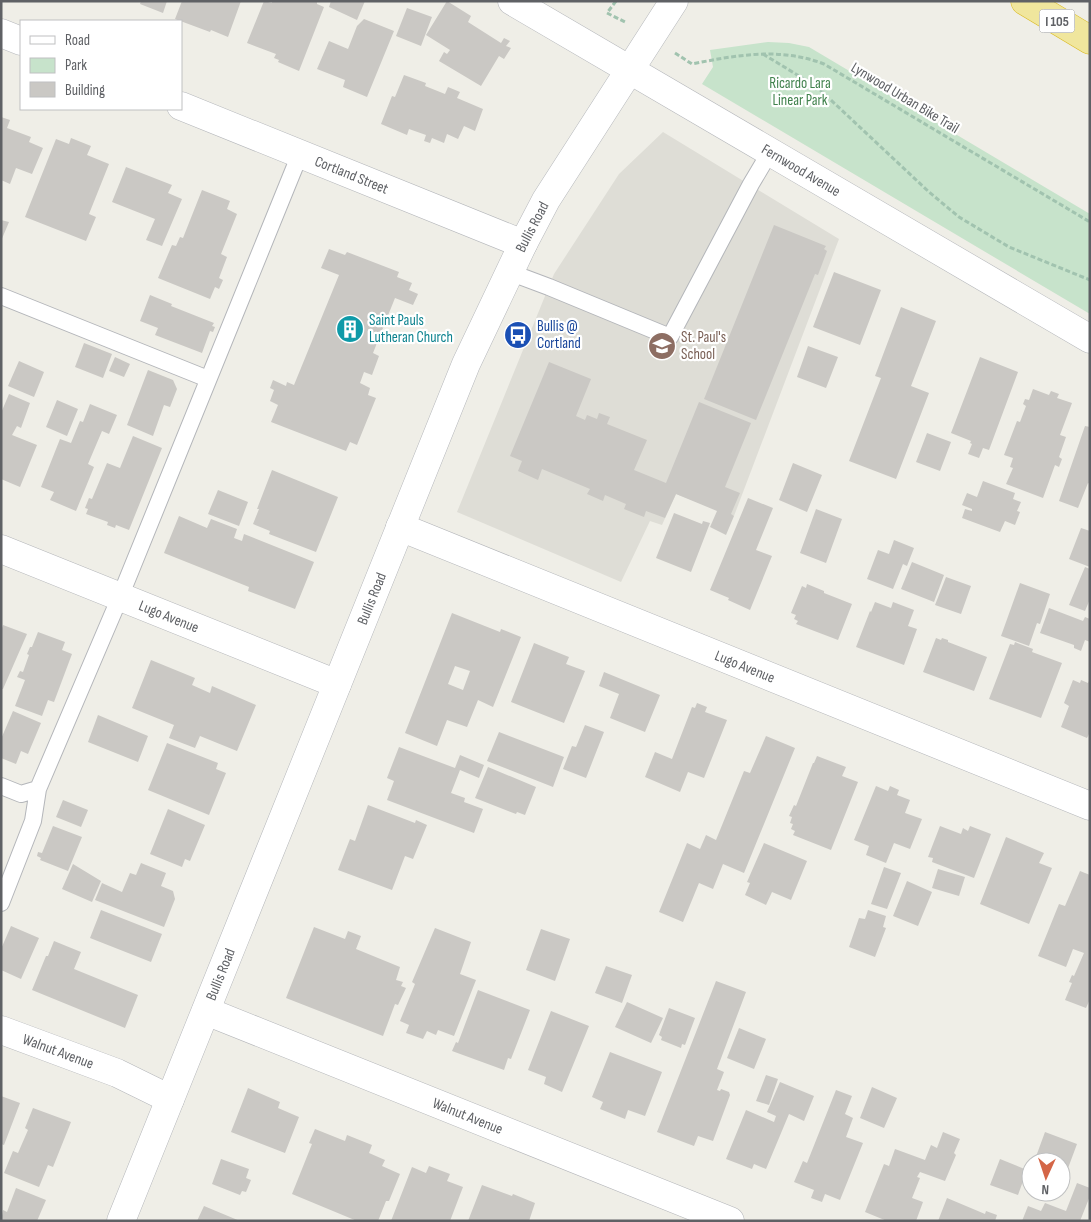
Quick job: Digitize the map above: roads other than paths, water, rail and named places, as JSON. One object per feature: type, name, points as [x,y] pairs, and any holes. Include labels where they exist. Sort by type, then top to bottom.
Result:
[{"type":"highway","name":"I 105","points":[[1025,1],[1090,40]]},
{"type":"street","name":"Fernwood Avenue","points":[[512,1],[1090,338]]},
{"type":"street","name":"Bullis Road","points":[[121,1221],[466,364],[522,244],[546,200],[674,1]]},
{"type":"street","points":[[1,33],[20,42]]},
{"type":"street","name":"Cortland Street","points":[[182,106],[522,244]]},
{"type":"street","name":"Lugo Avenue","points":[[400,527],[1090,806]]},
{"type":"street","name":"Lugo Avenue","points":[[1,549],[337,684]]},
{"type":"street","name":"Walnut Avenue","points":[[206,1011],[730,1221]]},
{"type":"street","name":"Walnut Avenue","points":[[1,1030],[117,1073],[170,1099]]},
{"type":"lane","points":[[509,272],[670,337],[770,152]]},
{"type":"lane","points":[[1,903],[33,821],[38,789],[120,596],[300,154]]},
{"type":"lane","points":[[1,296],[208,379]]},
{"type":"lane","points":[[1,786],[21,794],[38,789]]},
{"type":"place","name":"Saint Pauls Lutheran Church","points":[[350,329]]},
{"type":"place","name":"Bullis @ Cortland","points":[[518,335]]},
{"type":"place","name":"St. Paul's School","points":[[662,346]]},
{"type":"park label","name":"Ricardo Lara Linear Park","points":[[800,92]]}]
